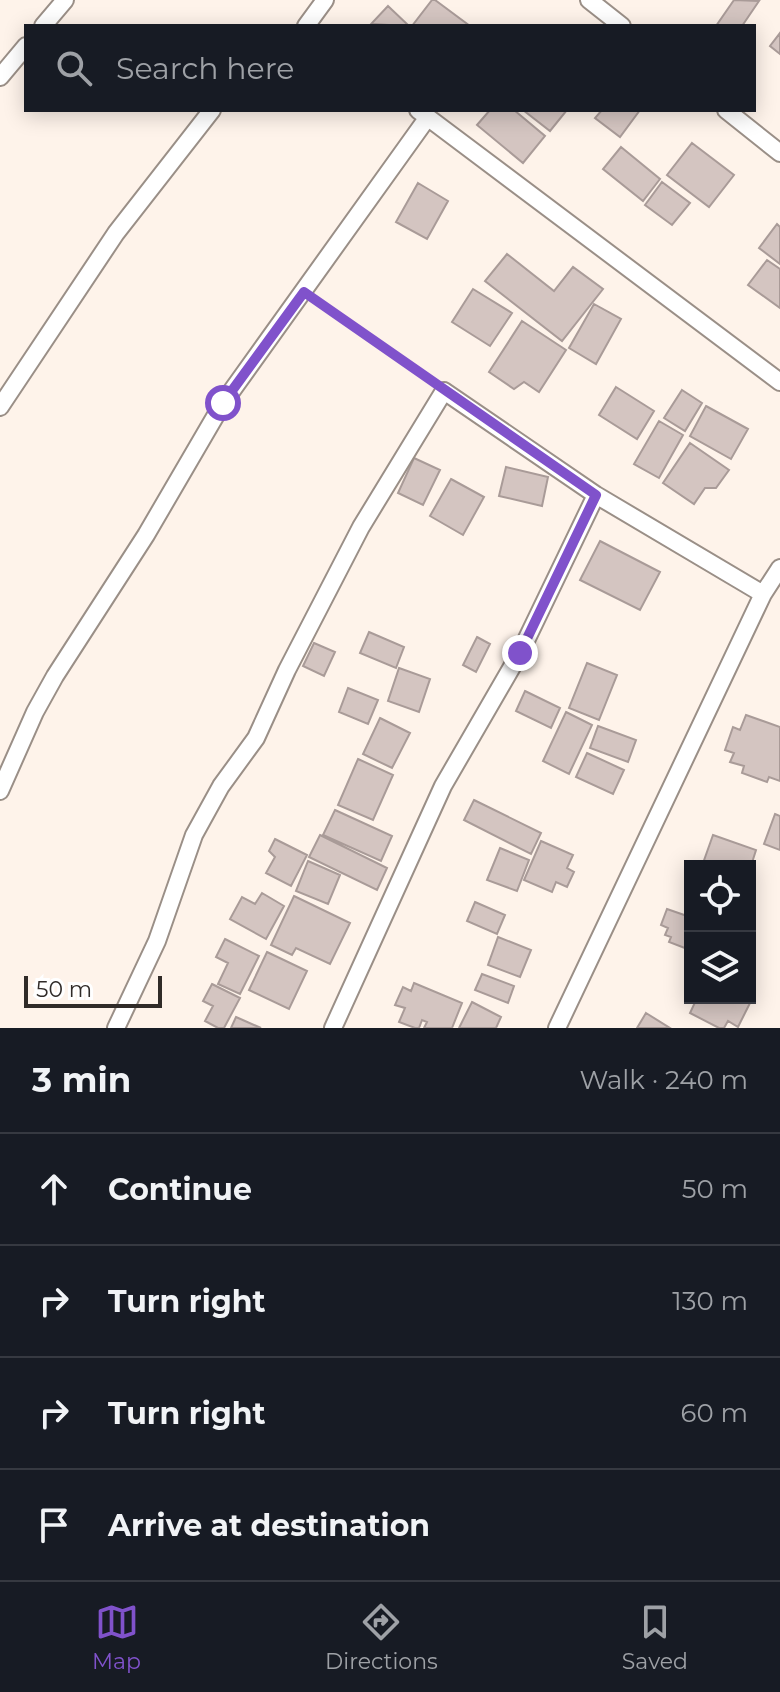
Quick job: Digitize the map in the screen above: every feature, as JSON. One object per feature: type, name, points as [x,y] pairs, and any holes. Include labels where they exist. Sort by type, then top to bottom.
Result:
[{"type":"street","points":[[45,24],[65,0]]},
{"type":"street","points":[[307,24],[325,0]]},
{"type":"street","points":[[589,0],[619,24]]},
{"type":"street","points":[[0,77],[24,48]]},
{"type":"street","points":[[0,407],[116,233],[210,112]]},
{"type":"street","points":[[729,112],[780,153]]},
{"type":"street","points":[[0,791],[35,712],[55,676],[146,535],[223,403],[304,292],[423,113],[780,382]]},
{"type":"street","points":[[116,1028],[157,941],[194,835],[221,786],[256,738],[287,670],[361,527],[444,391],[596,495],[763,594]]},
{"type":"street","points":[[333,1028],[443,786],[520,653],[596,495]]},
{"type":"street","points":[[557,1028],[763,594],[780,568]]},
{"type":"path","points":[[304,292],[444,391]]},
{"type":"building","points":[[435,0],[467,24],[414,24]]},
{"type":"building","points":[[734,0],[759,1],[743,24],[717,24]]},
{"type":"building","points":[[388,6],[407,24],[371,24]]},
{"type":"building","points":[[780,33],[780,54],[770,46]]},
{"type":"building","points":[[488,112],[516,112],[545,136],[523,163],[477,125]]},
{"type":"building","points":[[526,112],[565,112],[550,131]]},
{"type":"building","points":[[600,112],[639,112],[620,137],[595,118]]},
{"type":"building","points":[[692,143],[734,175],[709,207],[667,175]]},
{"type":"building","points":[[621,147],[660,179],[643,201],[603,169]]},
{"type":"building","points":[[662,182],[690,203],[672,225],[645,205]]},
{"type":"building","points":[[418,183],[448,201],[427,239],[396,222]]},
{"type":"building","points":[[777,224],[780,227],[780,264],[759,248]]},
{"type":"building","points":[[507,254],[554,291],[573,267],[603,289],[562,341],[485,281]]},
{"type":"building","points":[[767,260],[780,269],[780,308],[748,285]]},
{"type":"building","points":[[473,289],[512,313],[490,346],[452,322]]},
{"type":"building","points":[[594,304],[621,319],[596,364],[569,348]]},
{"type":"building","points":[[522,321],[566,350],[539,392],[524,382],[514,389],[489,372]]},
{"type":"building","points":[[616,387],[654,411],[637,439],[599,415]]},
{"type":"building","points":[[682,390],[702,403],[685,431],[664,418]]},
{"type":"building","points":[[706,406],[748,429],[731,459],[690,436]]},
{"type":"building","points":[[659,421],[683,435],[659,478],[634,464]]},
{"type":"building","points":[[690,443],[729,470],[716,488],[705,488],[694,504],[663,483]]},
{"type":"building","points":[[414,458],[440,470],[423,505],[398,493]]},
{"type":"building","points":[[506,467],[548,477],[542,506],[499,496]]},
{"type":"building","points":[[451,479],[484,497],[463,535],[430,516]]},
{"type":"building","points":[[600,541],[660,572],[640,610],[580,580]]},
{"type":"building","points":[[369,632],[404,647],[396,668],[360,653]]},
{"type":"building","points":[[477,637],[490,644],[476,672],[463,665]]},
{"type":"building","points":[[314,643],[335,652],[324,676],[303,666]]},
{"type":"building","points":[[587,663],[617,675],[599,720],[569,708]]},
{"type":"building","points":[[399,668],[430,679],[419,712],[388,701]]},
{"type":"building","points":[[348,688],[378,700],[368,724],[339,712]]},
{"type":"building","points":[[525,691],[560,708],[551,728],[516,711]]},
{"type":"building","points":[[566,712],[592,725],[569,774],[543,761]]},
{"type":"building","points":[[746,715],[780,727],[780,781],[769,777],[767,782],[742,773],[744,766],[730,762],[734,753],[725,750],[733,727],[740,730]]},
{"type":"building","points":[[380,718],[410,733],[392,768],[363,754]]},
{"type":"building","points":[[598,726],[636,740],[628,762],[590,748]]},
{"type":"building","points":[[587,753],[624,770],[613,794],[576,777]]},
{"type":"building","points":[[358,759],[393,775],[373,820],[338,805]]},
{"type":"building","points":[[474,800],[541,833],[531,854],[464,820]]},
{"type":"building","points":[[335,810],[392,836],[381,861],[323,835]]},
{"type":"building","points":[[775,814],[780,816],[780,850],[764,844]]},
{"type":"building","points":[[320,835],[387,868],[377,890],[309,857]]},
{"type":"building","points":[[713,835],[756,850],[753,860],[704,860]]},
{"type":"building","points":[[275,839],[307,855],[291,886],[266,873],[275,857],[269,851]]},
{"type":"building","points":[[541,841],[573,855],[567,868],[574,872],[567,887],[556,882],[552,892],[524,880]]},
{"type":"building","points":[[500,848],[529,860],[517,891],[487,880]]},
{"type":"building","points":[[308,861],[340,875],[328,904],[296,891]]},
{"type":"building","points":[[262,893],[284,906],[266,939],[230,919],[242,897],[255,904]]},
{"type":"building","points":[[294,896],[350,923],[330,964],[296,948],[292,955],[271,945]]},
{"type":"building","points":[[475,902],[505,915],[497,934],[467,921]]},
{"type":"building","points":[[667,909],[684,915],[684,948],[669,942],[671,937],[665,935],[668,928],[661,925]]},
{"type":"building","points":[[498,937],[531,950],[520,977],[488,965]]},
{"type":"building","points":[[225,939],[259,956],[240,994],[218,984],[228,963],[216,957]]},
{"type":"building","points":[[267,952],[307,971],[289,1009],[249,990]]},
{"type":"building","points":[[482,974],[514,986],[508,1003],[475,990]]},
{"type":"building","points":[[414,983],[462,1003],[452,1028],[424,1028],[427,1022],[422,1020],[419,1028],[399,1022],[405,1008],[395,1005],[403,987],[411,991]]},
{"type":"building","points":[[212,984],[240,998],[224,1028],[205,1021],[213,1006],[203,1001]]},
{"type":"building","points":[[472,1002],[501,1017],[496,1028],[459,1028]]},
{"type":"building","points":[[694,1004],[750,1004],[738,1027],[728,1021],[724,1028],[719,1028],[690,1013]]},
{"type":"building","points":[[646,1013],[670,1028],[637,1028]]},
{"type":"building","points":[[236,1017],[261,1028],[231,1028]]},
{"type":"route","points":[[223,403],[304,292],[596,495],[520,653]]}]
